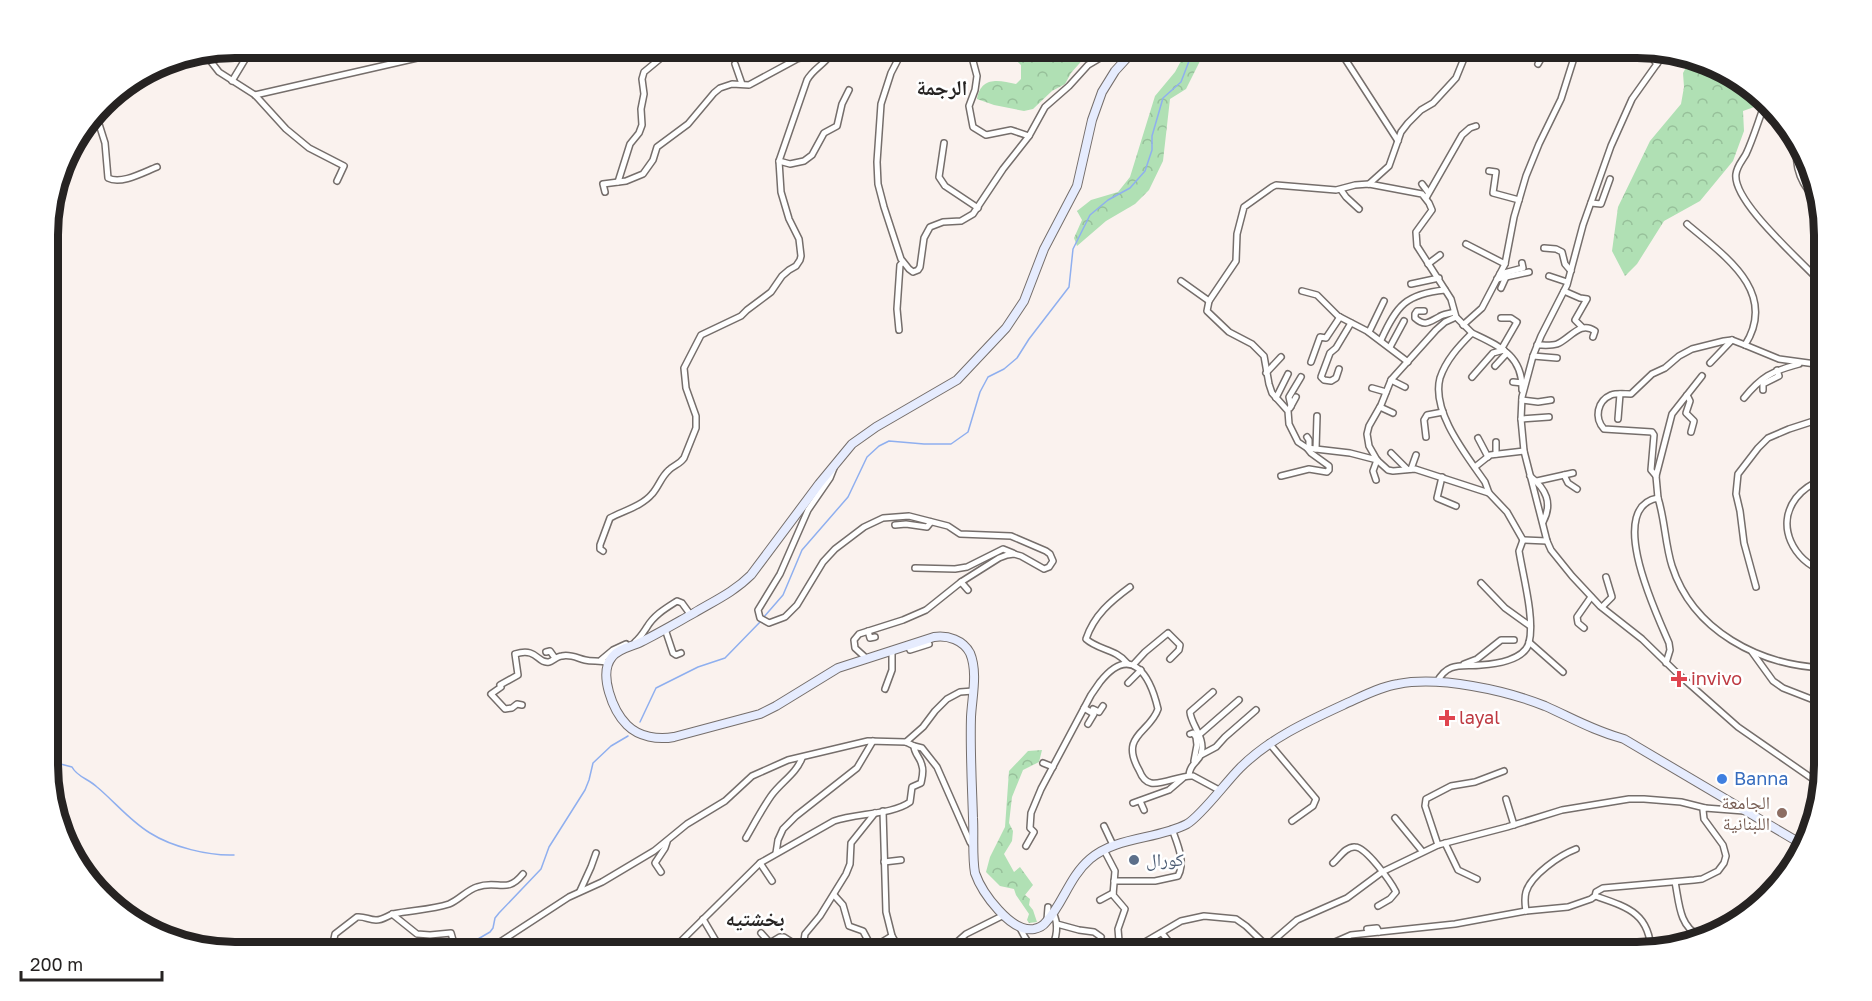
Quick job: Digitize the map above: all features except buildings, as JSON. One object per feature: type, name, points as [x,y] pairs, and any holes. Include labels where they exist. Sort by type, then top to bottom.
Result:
[{"type":"main road","points":[[1127,58],[1115,71],[1102,92],[1092,120],[1077,186],[1044,249],[1024,301],[1006,328],[957,380],[852,444],[751,575],[735,590],[640,643],[617,652],[604,662],[608,684],[619,715],[638,733],[665,739],[760,714],[838,668],[866,658],[940,636],[957,640],[971,655],[973,865],[978,882],[1004,915],[1020,928],[1032,929],[1047,922],[1050,910],[1071,881],[1088,861],[1104,850],[1136,843],[1192,820],[1219,790],[1269,743],[1300,725],[1375,690],[1420,681],[1515,696],[1544,706],[1602,733],[1624,739],[1796,841]]},
{"type":"street","points":[[232,81],[246,58]]},
{"type":"street","points":[[255,95],[417,58]]},
{"type":"street","points":[[618,182],[630,144],[639,134],[642,125],[644,72],[661,58]]},
{"type":"street","points":[[606,192],[603,184],[626,181],[643,174],[653,160],[657,147],[688,124],[714,93],[726,86],[749,85],[801,58]]},
{"type":"street","points":[[603,551],[600,545],[610,518],[644,501],[652,494],[662,476],[684,458],[696,428],[696,416],[686,388],[684,368],[701,335],[741,316],[771,292],[782,276],[796,266],[800,260],[799,239],[789,219],[781,192],[779,161],[807,80],[811,72],[829,58]]},
{"type":"street","points":[[899,58],[891,73],[881,104],[877,162],[880,194],[903,262],[913,272],[920,267],[924,238],[930,226],[942,222],[961,222],[973,214],[1003,169],[1029,136],[1041,112],[1049,102],[1069,86],[1088,66],[1101,58]]},
{"type":"street","points":[[1344,58],[1398,141]]},
{"type":"street","points":[[1369,184],[1389,166],[1401,132],[1456,78],[1464,58]]},
{"type":"street","points":[[1538,64],[1541,58]]},
{"type":"street","points":[[1463,325],[1482,308],[1505,264],[1519,200],[1535,152],[1561,99],[1573,58]]},
{"type":"street","points":[[1653,59],[1657,64]]},
{"type":"street","points":[[1522,399],[1537,345],[1568,282],[1591,203],[1611,146],[1632,99],[1660,60]]},
{"type":"street","points":[[210,61],[232,81],[255,95],[286,129],[309,147],[344,166],[337,181]]},
{"type":"street","points":[[973,61],[977,76],[969,106],[973,127],[986,135],[1011,130],[1029,136]]},
{"type":"street","points":[[735,64],[742,84]]},
{"type":"street","points":[[779,161],[794,164],[808,159],[824,133],[837,126],[842,104],[849,90]]},
{"type":"street","points":[[1762,111],[1745,154],[1739,163],[1736,183],[1746,203],[1813,274]]},
{"type":"street","points":[[99,123],[105,143],[108,178],[113,181],[120,180],[157,167]]},
{"type":"street","points":[[1427,195],[1462,135],[1476,126]]},
{"type":"street","points":[[944,143],[939,177],[945,186],[978,208]]},
{"type":"street","points":[[1796,160],[1801,178],[1806,187]]},
{"type":"street","points":[[1489,171],[1496,172],[1494,193],[1519,200]]},
{"type":"street","points":[[1591,203],[1601,204],[1610,179]]},
{"type":"street","points":[[1290,409],[1276,398],[1269,384],[1264,356],[1258,348],[1229,332],[1207,311],[1209,301],[1236,261],[1238,226],[1242,211],[1249,203],[1276,185],[1341,190],[1355,185],[1369,184],[1427,195]]},
{"type":"street","points":[[1422,184],[1432,210],[1419,227],[1415,237],[1417,246],[1439,278],[1451,299],[1455,314],[1463,325],[1472,333],[1505,350],[1519,367],[1522,383],[1521,420],[1524,451],[1547,541],[1562,565],[1602,608],[1642,639],[1738,727],[1813,779]]},
{"type":"street","points":[[1341,190],[1359,209]]},
{"type":"street","points":[[1687,224],[1734,264],[1751,288],[1755,319],[1744,345]]},
{"type":"street","points":[[1466,244],[1505,264]]},
{"type":"street","points":[[1544,248],[1562,252],[1565,264],[1571,271]]},
{"type":"street","points":[[1428,264],[1440,255]]},
{"type":"street","points":[[898,330],[900,265],[903,262]]},
{"type":"street","points":[[1498,277],[1523,268],[1522,263]]},
{"type":"street","points":[[1498,277],[1529,272]]},
{"type":"street","points":[[1549,276],[1568,282]]},
{"type":"street","points":[[1501,288],[1506,277]]},
{"type":"street","points":[[1411,284],[1439,278]]},
{"type":"street","points":[[1181,281],[1209,301]]},
{"type":"street","points":[[1381,340],[1394,314],[1404,302],[1430,291],[1445,290]]},
{"type":"street","points":[[1302,291],[1317,295],[1340,316],[1381,340],[1408,362]]},
{"type":"street","points":[[1564,291],[1587,299],[1575,320],[1582,327],[1592,328],[1595,331],[1593,337]]},
{"type":"street","points":[[1369,332],[1384,301]]},
{"type":"street","points":[[1424,311],[1417,311],[1415,314],[1415,318],[1422,324],[1427,324],[1441,315],[1455,314]]},
{"type":"street","points":[[1455,314],[1414,350],[1408,362],[1391,380],[1369,426],[1367,434],[1369,446],[1377,460],[1388,470],[1409,469],[1442,477],[1489,493]]},
{"type":"street","points":[[1311,362],[1320,337],[1326,338],[1340,316]]},
{"type":"street","points":[[1495,366],[1517,322],[1511,318],[1501,318]]},
{"type":"street","points":[[1390,347],[1404,321]]},
{"type":"street","points":[[1339,369],[1336,378],[1331,381],[1321,377],[1330,353],[1336,348],[1351,323]]},
{"type":"street","points":[[1537,345],[1556,345],[1582,327]]},
{"type":"street","points":[[1460,665],[1481,665],[1515,657],[1523,652],[1529,642],[1530,626],[1519,551],[1523,540],[1507,512],[1489,493],[1451,429],[1443,412],[1440,398],[1441,378],[1450,358],[1472,333]]},
{"type":"street","points":[[1710,363],[1732,340]]},
{"type":"street","points":[[1656,476],[1651,470],[1654,439],[1652,432],[1606,430],[1599,421],[1598,412],[1602,402],[1611,395],[1635,392],[1652,374],[1665,368],[1692,349],[1732,340],[1772,357],[1813,364]]},
{"type":"street","points":[[1472,377],[1492,353],[1505,350]]},
{"type":"street","points":[[1533,356],[1557,358]]},
{"type":"street","points":[[1266,373],[1281,357]]},
{"type":"street","points":[[1744,398],[1757,383],[1777,370],[1803,362]]},
{"type":"street","points":[[1763,390],[1764,384],[1779,376],[1777,370]]},
{"type":"street","points":[[1276,398],[1288,374]]},
{"type":"street","points":[[1702,376],[1672,414],[1666,426],[1656,476],[1665,534],[1678,581],[1714,629],[1751,651],[1776,662],[1813,667]]},
{"type":"street","points":[[1301,377],[1288,397],[1289,424],[1298,442],[1308,448],[1350,453],[1377,460]]},
{"type":"street","points":[[1391,380],[1405,387]]},
{"type":"street","points":[[1513,382],[1522,383]]},
{"type":"street","points":[[1372,388],[1386,392]]},
{"type":"street","points":[[1618,419],[1620,394]]},
{"type":"street","points":[[1687,395],[1690,401],[1686,413],[1694,421],[1690,432]]},
{"type":"street","points":[[1290,409],[1296,397]]},
{"type":"street","points":[[1522,399],[1538,402],[1551,400]]},
{"type":"street","points":[[1380,407],[1393,413]]},
{"type":"street","points":[[1426,437],[1424,420],[1427,415],[1443,412]]},
{"type":"street","points":[[1316,449],[1317,416]]},
{"type":"street","points":[[1521,420],[1549,417]]},
{"type":"street","points":[[1756,587],[1744,543],[1736,494],[1738,474],[1768,438],[1813,421]]},
{"type":"street","points":[[1281,476],[1309,469],[1329,470],[1329,466],[1311,453],[1307,437]]},
{"type":"street","points":[[1478,438],[1488,457]]},
{"type":"street","points":[[1496,442],[1497,454]]},
{"type":"street","points":[[1475,467],[1488,457],[1497,454],[1524,451]]},
{"type":"street","points":[[1391,453],[1409,469]]},
{"type":"street","points":[[1409,469],[1416,455]]},
{"type":"street","points":[[1376,480],[1373,471],[1377,460]]},
{"type":"street","points":[[836,462],[830,478],[808,510],[780,574],[758,610],[762,619],[773,622],[785,617],[797,606],[828,555],[850,537],[874,521],[901,515],[948,526],[960,534],[1002,534],[1016,537],[1046,551],[1053,561],[1049,567],[1044,569],[1003,549],[967,567],[915,568]]},
{"type":"street","points":[[1537,481],[1573,473]]},
{"type":"street","points":[[1564,475],[1568,483],[1577,489]]},
{"type":"street","points":[[1530,476],[1537,481],[1548,501],[1548,513],[1543,522]]},
{"type":"street","points":[[1442,477],[1437,498],[1456,506]]},
{"type":"street","points":[[1813,484],[1797,496],[1787,517],[1789,538],[1795,549],[1813,567]]},
{"type":"street","points":[[1658,498],[1644,504],[1636,514],[1636,547],[1642,579],[1670,650],[1666,663]]},
{"type":"street","points":[[895,525],[927,527],[931,522]]},
{"type":"street","points":[[1523,540],[1547,541]]},
{"type":"street","points":[[866,658],[859,653],[854,643],[856,636],[891,626],[926,610],[961,582],[999,558],[1014,554]]},
{"type":"street","points":[[1602,608],[1612,597],[1606,577]]},
{"type":"street","points":[[961,582],[968,590]]},
{"type":"street","points":[[1481,583],[1505,608],[1530,626]]},
{"type":"street","points":[[1130,587],[1108,602],[1086,639],[1141,670],[1148,680],[1158,709],[1154,718],[1134,740],[1133,759],[1148,783],[1193,776],[1219,790]]},
{"type":"street","points":[[1584,628],[1578,623],[1577,617],[1591,597]]},
{"type":"street","points":[[522,705],[517,704],[505,709],[491,694],[501,687],[500,684],[518,675],[515,654],[524,651],[532,652],[541,660],[549,662],[562,656],[570,656],[604,662],[612,650],[636,641],[661,610],[677,601],[682,603],[690,615]]},
{"type":"street","points":[[1608,621],[1610,614]]},
{"type":"street","points":[[665,629],[673,653],[676,655],[681,653]]},
{"type":"street","points":[[868,631],[870,638],[875,637]]},
{"type":"street","points":[[1133,665],[1168,633],[1180,645],[1179,650],[1170,658]]},
{"type":"street","points":[[1437,682],[1442,672],[1477,659],[1501,640],[1514,640]]},
{"type":"street","points":[[1529,642],[1563,672]]},
{"type":"street","points":[[908,645],[910,650],[928,645]]},
{"type":"street","points":[[885,689],[892,670],[892,650]]},
{"type":"street","points":[[546,652],[550,651],[555,658]]},
{"type":"street","points":[[1751,651],[1773,681],[1783,688],[1813,700]]},
{"type":"street","points":[[1026,846],[1034,832],[1030,828],[1031,813],[1091,695],[1109,671],[1126,663]]},
{"type":"street","points":[[1128,682],[1141,670]]},
{"type":"street","points":[[906,742],[924,728],[935,711],[947,699],[960,692],[973,691]]},
{"type":"street","points":[[1201,754],[1200,734],[1190,712],[1213,692]]},
{"type":"street","points":[[1200,734],[1239,700]]},
{"type":"street","points":[[1085,707],[1099,712],[1103,705]]},
{"type":"street","points":[[1085,707],[1094,714],[1088,724]]},
{"type":"street","points":[[1144,810],[1137,802],[1169,790],[1187,776],[1201,754],[1216,747],[1256,710]]},
{"type":"street","points":[[1190,734],[1193,733],[1197,740],[1194,763]]},
{"type":"street","points":[[776,853],[783,829],[857,768],[873,741]]},
{"type":"street","points":[[501,942],[544,912],[654,851],[687,824],[725,801],[752,776],[788,760],[861,742],[906,742],[922,748],[937,767],[974,848]]},
{"type":"street","points":[[1269,743],[1316,799],[1313,806],[1292,821]]},
{"type":"street","points":[[680,942],[760,863],[776,853],[834,821],[907,805],[910,802],[912,787],[921,783],[923,766],[914,751],[914,746]]},
{"type":"street","points":[[746,838],[773,794],[792,774],[802,758]]},
{"type":"street","points":[[1042,763],[1053,767]]},
{"type":"street","points":[[1438,844],[1425,806],[1426,800],[1451,786],[1476,782],[1504,771]]},
{"type":"street","points":[[1506,799],[1514,825]]},
{"type":"street","points":[[1272,942],[1297,920],[1347,898],[1382,872],[1438,844],[1562,810],[1629,799],[1748,811]]},
{"type":"street","points":[[1336,942],[1361,933],[1455,924],[1526,911],[1568,907],[1591,899],[1603,888],[1702,879],[1718,871],[1726,860],[1723,845],[1704,819],[1703,810],[1705,808]]},
{"type":"street","points":[[880,812],[886,912],[891,936],[895,942]]},
{"type":"street","points":[[805,942],[805,933],[834,895],[850,864],[850,843],[880,812]]},
{"type":"street","points":[[1395,818],[1422,851]]},
{"type":"street","points":[[1104,826],[1117,846]]},
{"type":"street","points":[[1114,881],[1155,881],[1178,876],[1181,873],[1182,864],[1172,830]]},
{"type":"street","points":[[661,872],[655,863],[667,842]]},
{"type":"street","points":[[1445,843],[1458,870],[1477,879]]},
{"type":"street","points":[[1334,863],[1347,849],[1357,846],[1364,851],[1396,892],[1390,899],[1378,906]]},
{"type":"street","points":[[1526,911],[1525,896],[1529,884],[1559,858],[1576,849]]},
{"type":"street","points":[[1104,850],[1115,871],[1113,893],[1125,909],[1119,929],[1118,942]]},
{"type":"street","points":[[580,891],[596,853]]},
{"type":"street","points":[[878,856],[884,861],[901,860]]},
{"type":"street","points":[[760,863],[772,881]]},
{"type":"street","points":[[333,942],[335,934],[352,920],[362,916],[375,920],[392,914],[447,904],[463,897],[476,887],[490,884],[503,886],[513,884],[524,874]]},
{"type":"street","points":[[842,876],[849,884]]},
{"type":"street","points":[[1675,882],[1684,924],[1693,933]]},
{"type":"street","points":[[1100,900],[1113,893]]},
{"type":"street","points":[[834,895],[843,905],[849,926],[863,931],[869,942]]},
{"type":"street","points":[[1595,896],[1618,903],[1634,912],[1646,927],[1650,942]]},
{"type":"street","points":[[1050,910],[1057,924],[1053,942]]},
{"type":"street","points":[[1180,913],[1185,919]]},
{"type":"street","points":[[392,914],[417,933],[430,935],[451,933],[453,940],[451,942]]},
{"type":"street","points":[[957,942],[966,934],[1004,915]]},
{"type":"street","points":[[1146,942],[1185,919],[1204,915],[1231,917],[1246,926],[1263,942]]},
{"type":"street","points":[[703,919],[716,941]]},
{"type":"street","points":[[1057,924],[1094,932],[1101,937]]},
{"type":"street","points":[[1020,928],[1028,942]]},
{"type":"street","points":[[1367,929],[1377,928],[1378,932]]},
{"type":"street","points":[[761,933],[769,942]]},
{"type":"street","points":[[1162,933],[1169,942]]},
{"type":"street","points":[[882,942],[891,936]]},
{"type":"street","points":[[772,942],[784,937],[792,942]]},
{"type":"green space","points":[[1014,58],[1084,58],[1065,84],[1052,91],[1033,109],[1024,111],[977,99],[982,86],[992,81],[1016,84],[1021,79],[1021,65]]},
{"type":"green space","points":[[1183,58],[1202,58],[1186,89],[1170,99],[1163,161],[1149,190],[1135,204],[1106,221],[1077,246],[1074,238],[1082,220],[1077,211],[1091,200],[1118,192],[1130,177],[1155,96],[1175,72]]},
{"type":"green space","points":[[1687,66],[1704,72],[1735,88],[1757,106],[1743,111],[1744,131],[1733,161],[1700,201],[1664,221],[1637,264],[1625,276],[1612,251],[1618,207],[1650,141],[1681,104],[1684,87],[1683,73]]},
{"type":"green space","points":[[1042,750],[1039,762],[1023,770],[1012,797],[1009,823],[1013,831],[1012,841],[1004,854],[1014,872],[1020,867],[1033,885],[1025,895],[1030,899],[1029,905],[1037,922],[1029,923],[1027,920],[1029,914],[1014,889],[1000,886],[986,872],[990,857],[1005,827],[1009,771],[1028,751]]},
{"type":"waterway","points":[[763,618],[783,595],[802,550],[848,497],[867,457],[879,446],[889,441],[951,444],[968,432],[980,392],[988,377],[1004,369],[1017,358],[1069,287],[1073,249],[1090,215],[1108,200],[1130,188],[1145,171],[1163,98],[1181,82],[1190,58]]},
{"type":"waterway","points":[[640,722],[656,688],[698,667],[725,658],[760,622]]},
{"type":"waterway","points":[[473,942],[490,932],[499,913],[541,869],[549,847],[585,790],[593,763],[611,746],[628,736]]},
{"type":"waterway","points":[[59,764],[72,767],[136,823],[159,838],[191,850],[234,855]]},
{"type":"place","name":"invivo","points":[[1679,679]]},
{"type":"place","name":"layal","points":[[1447,718]]},
{"type":"place","name":"Banna","points":[[1722,779]]},
{"type":"place","name":"الجامعة اللبنانية","points":[[1782,813]]},
{"type":"place","name":"كورال","points":[[1134,860]]},
{"type":"district","name":"الرجمة","points":[[942,88]]},
{"type":"district","name":"بخشتيه","points":[[755,919]]}]
